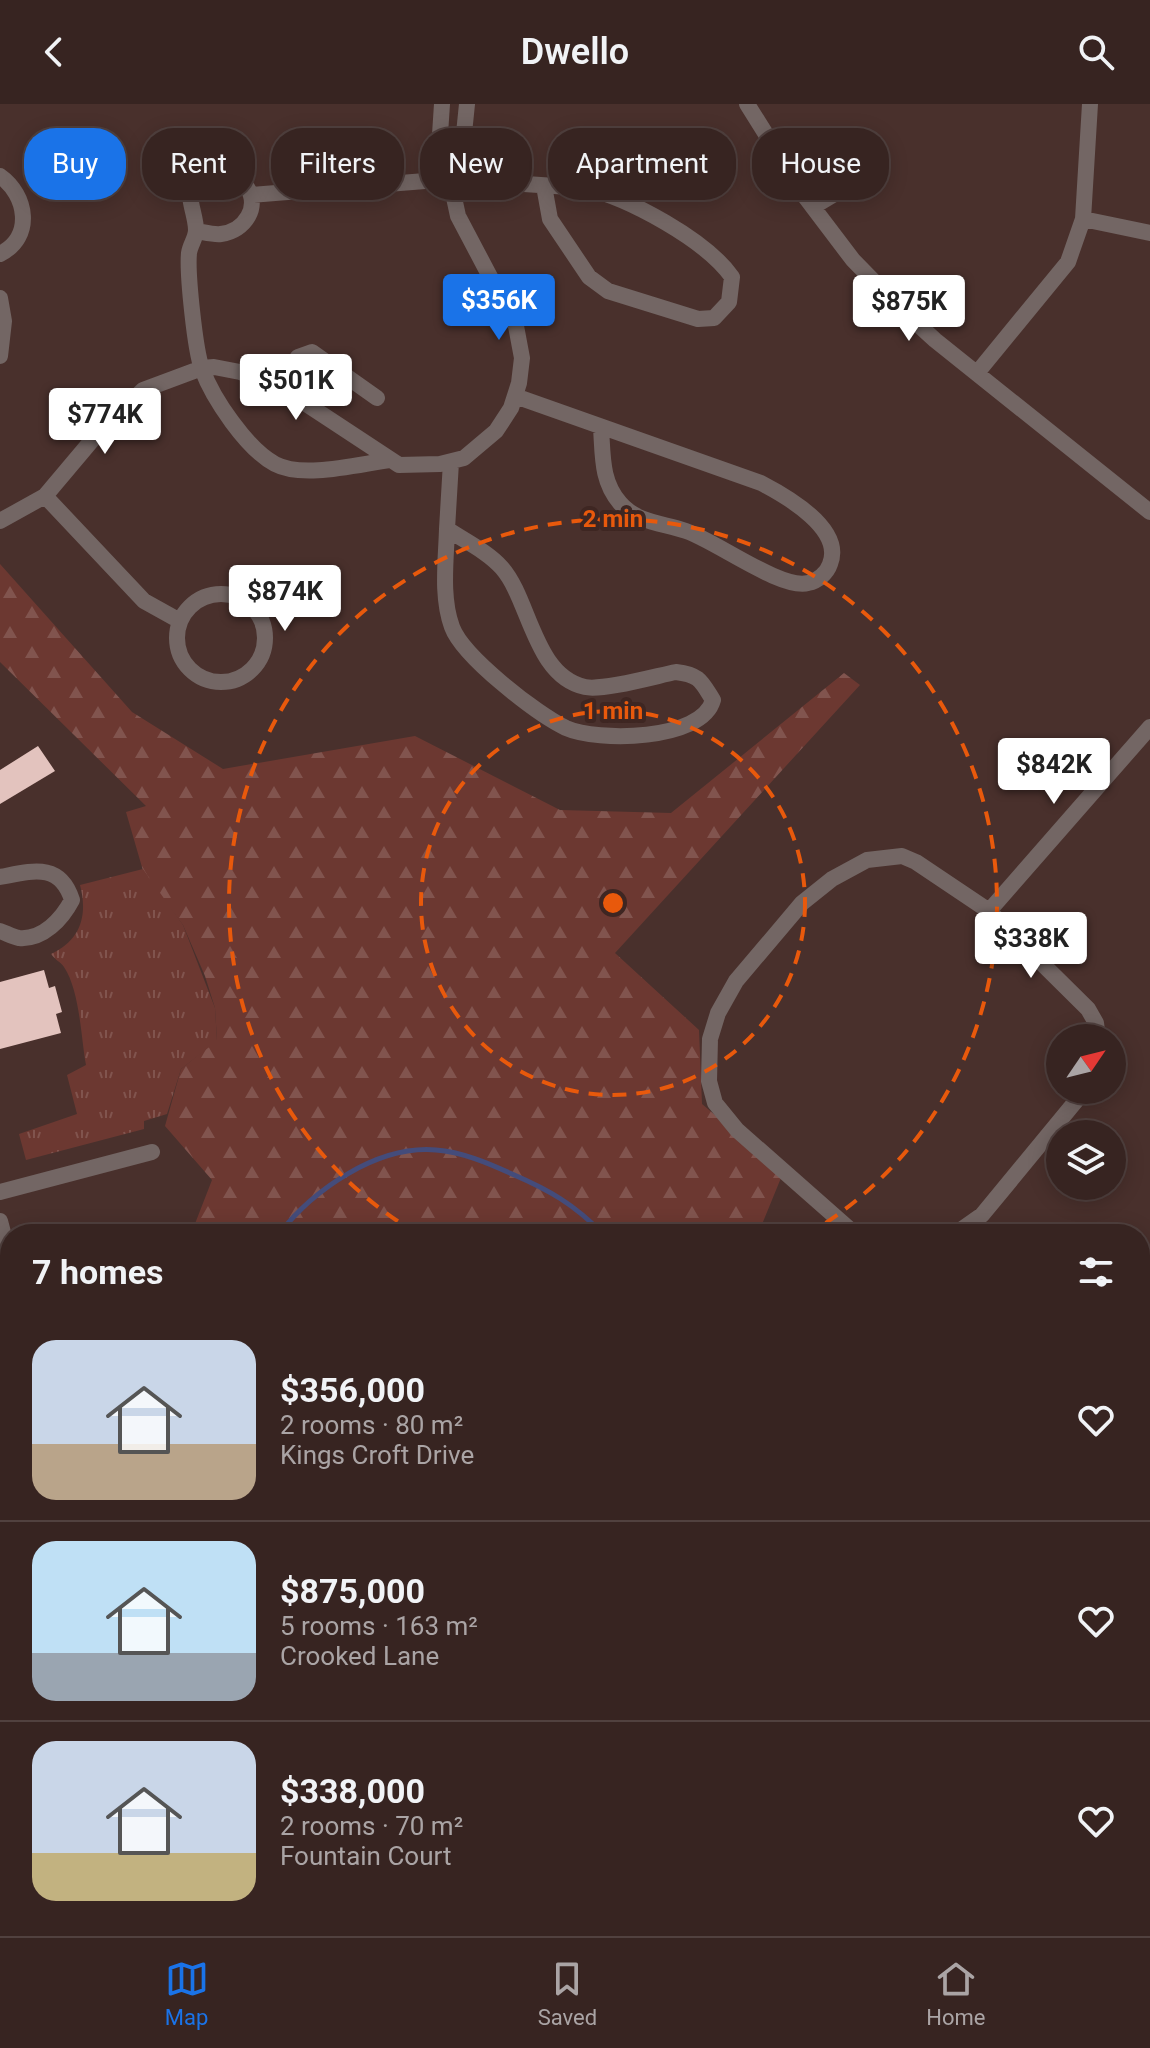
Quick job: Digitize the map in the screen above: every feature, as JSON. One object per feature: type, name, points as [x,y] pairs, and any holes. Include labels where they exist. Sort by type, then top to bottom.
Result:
[{"type":"street","points":[[440,128],[442,104]]},
{"type":"street","points":[[465,128],[467,104]]},
{"type":"street","points":[[747,104],[762,128]]},
{"type":"street","points":[[977,373],[1068,262],[1083,219],[1090,104]]},
{"type":"street","points":[[0,176],[13,186],[24,213],[16,241],[0,254]]},
{"type":"street","points":[[255,195],[420,181]]},
{"type":"street","points":[[532,185],[585,188],[632,204],[703,247],[725,266],[732,277],[729,302],[714,318],[698,319],[608,291],[589,277],[550,219],[544,186]]},
{"type":"street","points":[[190,200],[196,231],[189,253],[197,346],[202,368],[219,402],[250,444],[276,465],[303,471],[390,460]]},
{"type":"street","points":[[196,231],[220,234],[236,228],[246,219],[253,207],[252,200]]},
{"type":"street","points":[[0,521],[45,496],[93,439],[143,390],[202,368],[240,372],[279,386],[399,465],[451,462],[464,458],[496,431],[511,408],[522,358],[516,326],[458,216],[455,200]]},
{"type":"street","points":[[808,200],[853,260],[935,340],[1150,512]]},
{"type":"street","points":[[813,207],[825,200]]},
{"type":"street","points":[[1083,219],[1150,233]]},
{"type":"street","points":[[0,298],[4,321],[0,356]]},
{"type":"street","points":[[279,386],[298,357],[312,352],[377,398]]},
{"type":"street","points":[[515,396],[761,483],[792,499],[816,521],[830,541],[833,554],[830,567],[822,576],[808,583],[793,584],[687,531],[629,513],[618,502],[605,479],[601,428]]},
{"type":"street","points":[[447,529],[502,567],[538,644],[566,677],[585,687],[676,672],[690,674],[699,678],[713,700],[712,706],[689,725],[669,732],[617,736],[584,734],[551,719],[495,677],[463,647],[452,628],[445,594],[447,529],[451,462]]},
{"type":"street","points":[[45,496],[144,601],[180,621]]},
{"type":"street","points":[[234,595],[257,612],[266,639],[263,652],[256,666],[245,676],[231,682],[201,678],[180,657],[176,642],[180,621],[193,603],[205,596],[234,595]]},
{"type":"street","points":[[989,911],[1150,727]]},
{"type":"street","points":[[844,1224],[737,1130],[715,1103],[709,1081],[710,1039],[718,1013],[736,981],[802,903],[832,879],[867,860],[902,856],[916,862],[989,911],[1088,1009],[1096,1024]]},
{"type":"street","points":[[0,877],[35,870],[52,873],[68,885],[72,900],[53,926],[38,936],[19,938],[0,931]]},
{"type":"street","points":[[969,1224],[982,1215],[1076,1104]]},
{"type":"street","points":[[0,1192],[152,1152]]},
{"type":"green space","points":[[0,564],[132,712],[223,769],[415,736],[560,810],[671,813],[844,673],[860,685],[615,953],[699,1030],[702,1104],[783,1173],[762,1224],[195,1224],[212,1180],[165,1126],[181,1069],[217,1040],[215,1008],[205,976],[183,925],[144,874],[126,812],[146,806],[0,662]]},
{"type":"green space","points":[[143,869],[183,925],[215,1008],[217,1041],[181,1069],[167,1114],[144,1121],[144,1129],[26,1160],[19,1134],[77,1114],[67,1075],[86,1065],[73,989],[64,967],[51,954],[69,942],[80,926],[83,906],[80,885]]},
{"type":"building","points":[[38,746],[55,771],[0,804],[0,770]]},
{"type":"building","points":[[44,970],[49,988],[55,986],[62,1012],[56,1014],[61,1033],[0,1049],[0,982]]},
{"type":"waterway","points":[[288,1224],[328,1187],[348,1174],[369,1163],[414,1150],[455,1153],[503,1170],[560,1199],[593,1224]]}]
